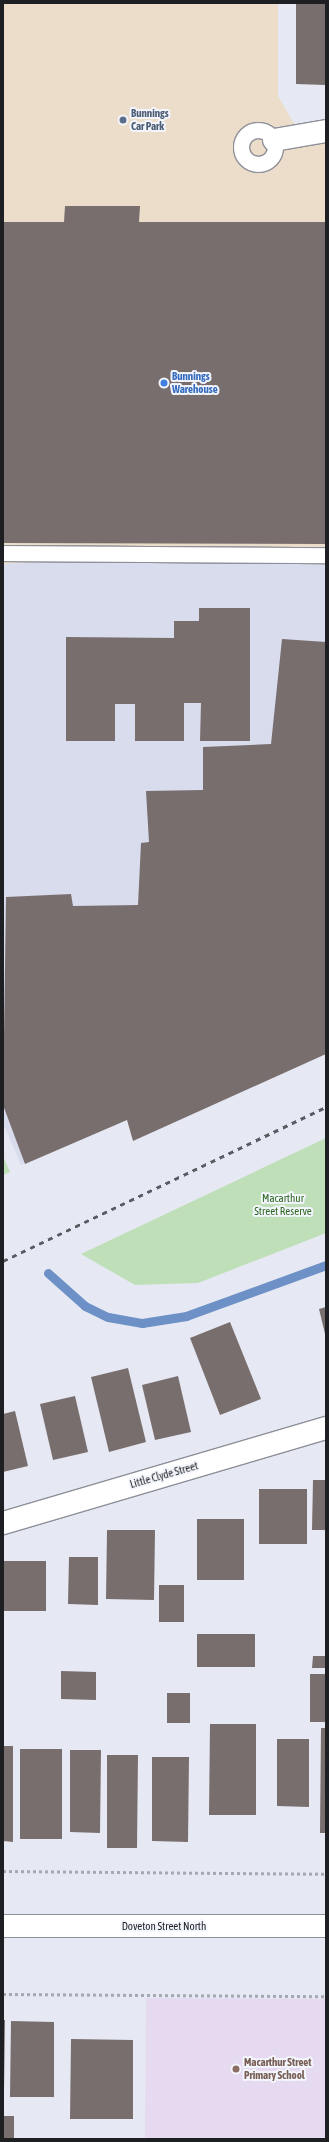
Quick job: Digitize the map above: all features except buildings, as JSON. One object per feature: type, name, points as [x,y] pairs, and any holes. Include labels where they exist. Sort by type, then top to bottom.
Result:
[{"type":"street","points":[[274,140],[326,132]]},
{"type":"street","name":"Little Clyde Street","points":[[3,1523],[326,1428]]},
{"type":"street","name":"Doveton Street North","points":[[3,1926],[326,1926]]},
{"type":"lane","points":[[3,553],[326,555]]},
{"type":"path","points":[[3,1871],[326,1874]]},
{"type":"path","points":[[3,1994],[326,1996]]},
{"type":"shaded area","name":"Bunnings Warehouse","points":[[3,3],[278,3],[278,96],[304,141],[326,141],[326,550],[3,564]]},
{"type":"shaded area","points":[[326,550],[326,1026],[21,1165],[3,1123],[3,564]]},
{"type":"shaded area","name":"Macarthur Street Primary School","points":[[146,1998],[326,1999],[326,2139],[145,2139]]},
{"type":"green space","name":"Macarthur Street Reserve","points":[[326,1138],[326,1233],[198,1283],[135,1285],[81,1254]]},
{"type":"green space","points":[[3,1156],[10,1172],[3,1175]]},
{"type":"waterway","points":[[48,1273],[85,1306],[108,1317],[142,1323],[186,1316],[326,1265]]},
{"type":"railway","points":[[3,1261],[326,1107]]},
{"type":"place","name":"Bunnings Car Park","points":[[123,120]]},
{"type":"place","name":"Bunnings Warehouse","points":[[164,383]]},
{"type":"place","name":"Macarthur Street Primary School","points":[[236,2069]]}]
